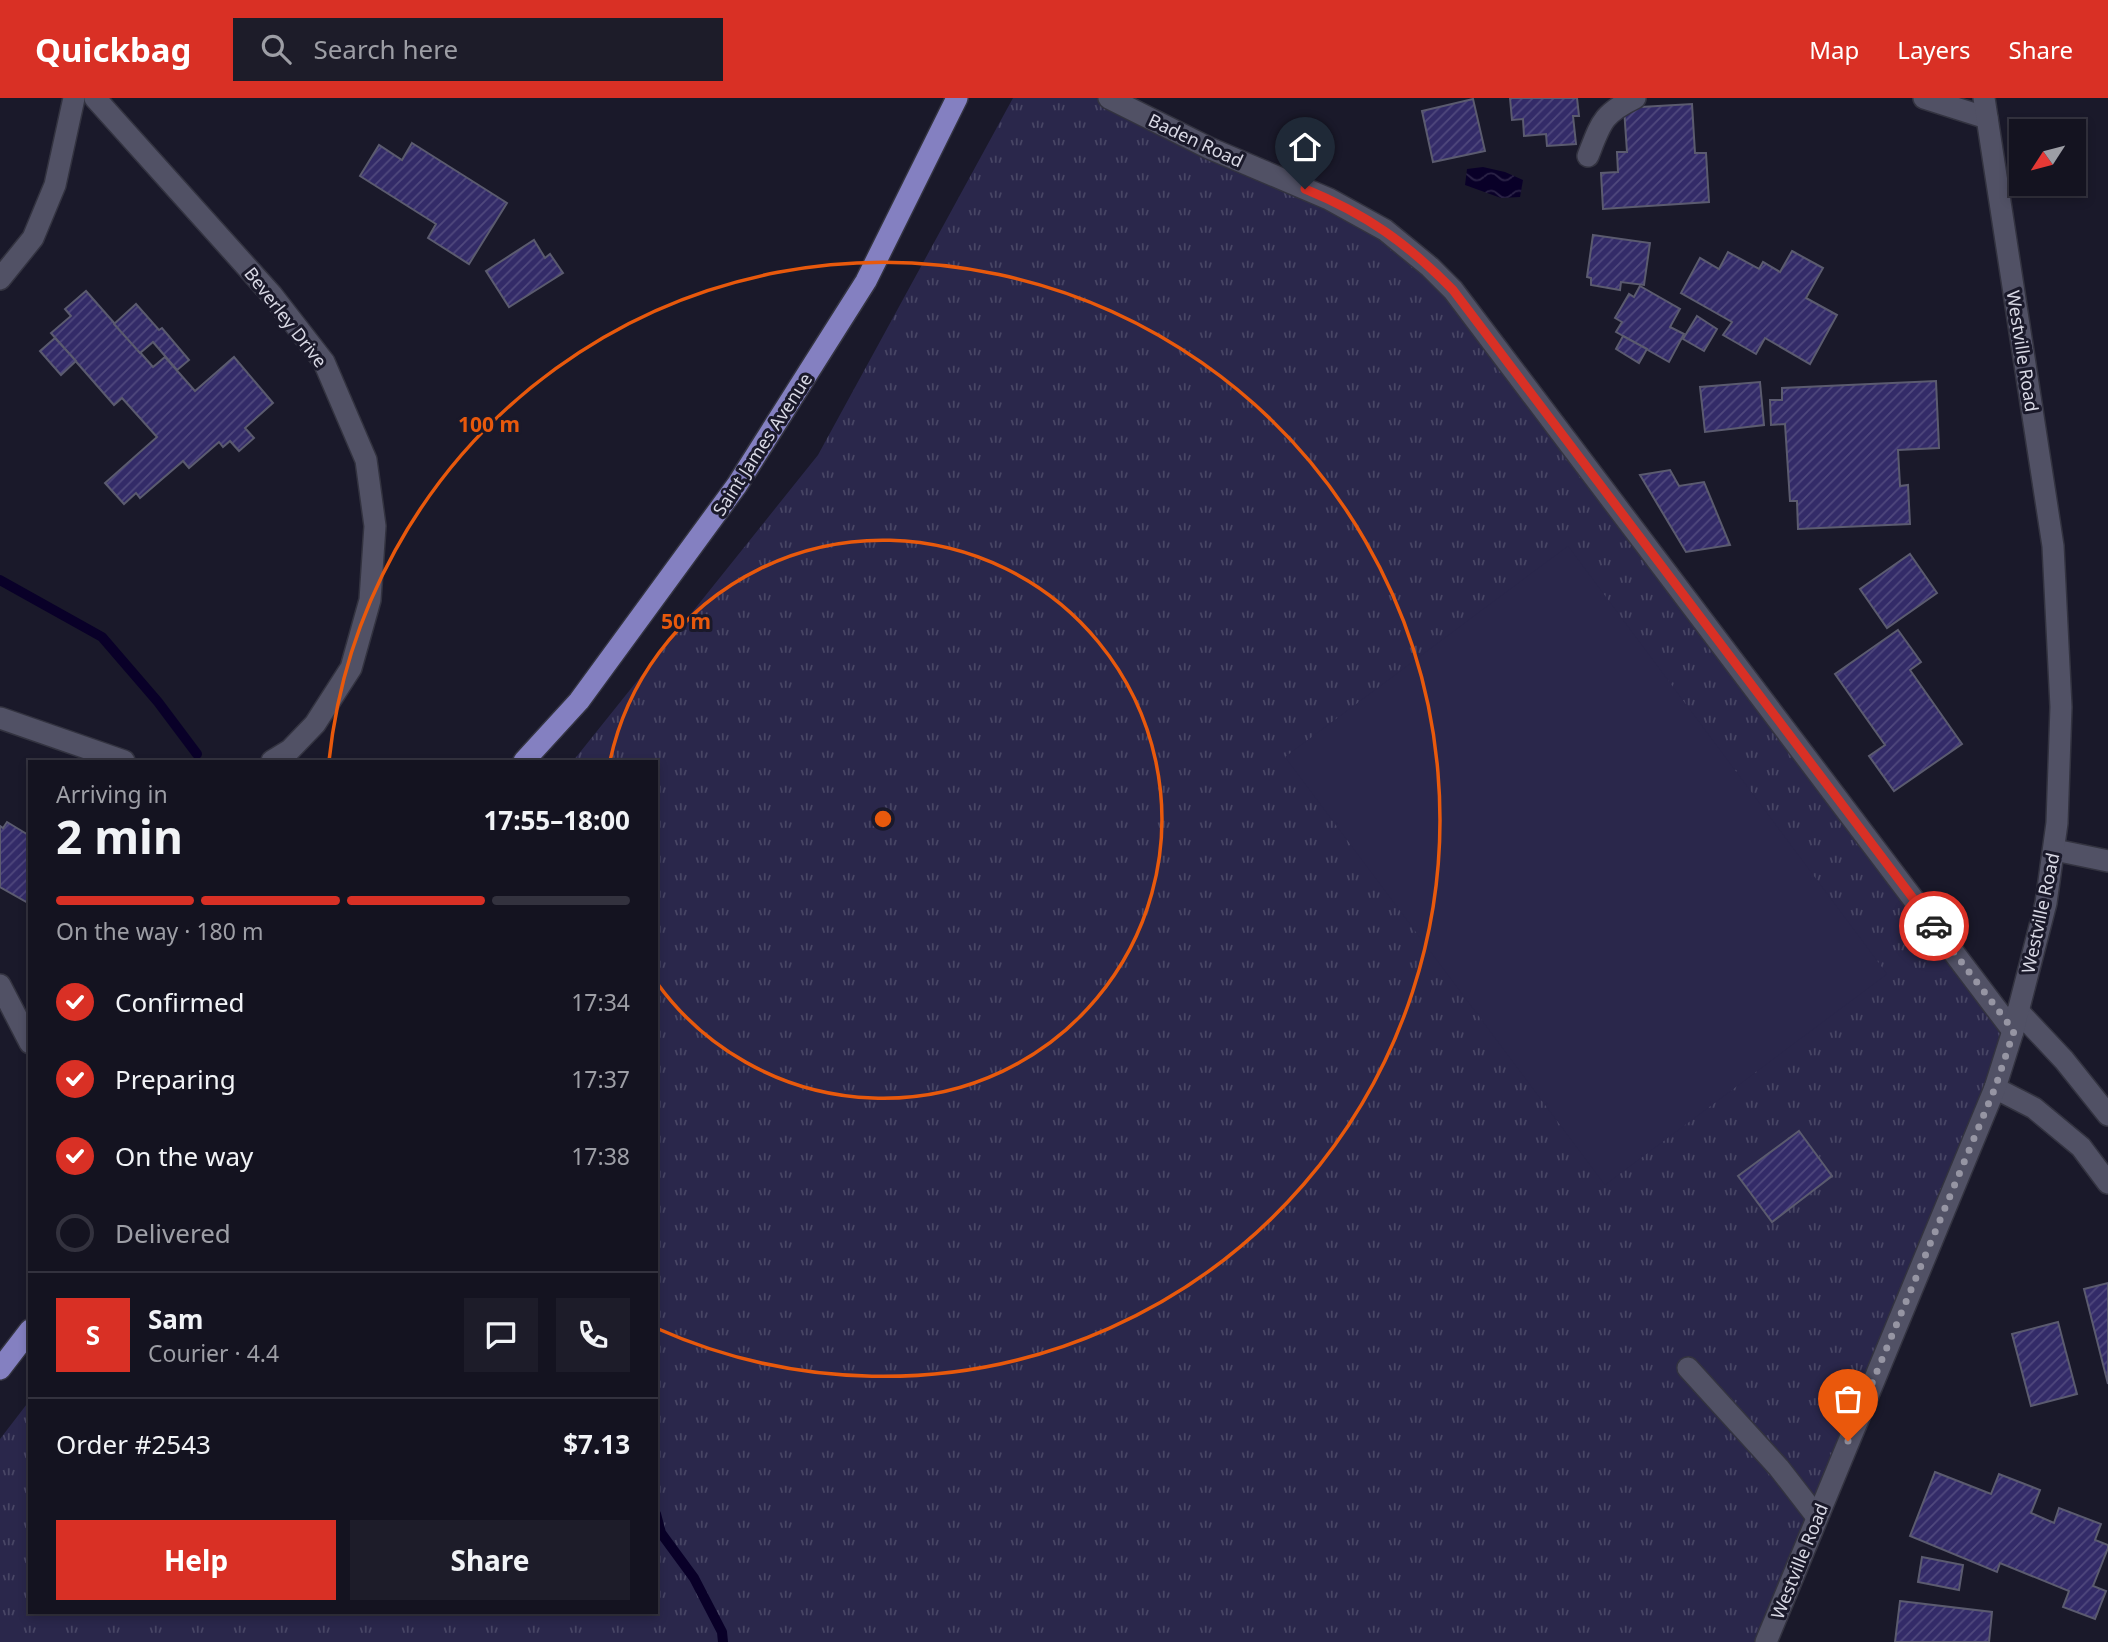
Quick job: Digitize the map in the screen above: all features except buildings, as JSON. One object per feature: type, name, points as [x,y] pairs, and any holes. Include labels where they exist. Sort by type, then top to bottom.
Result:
[{"type":"main road","name":"Saint James Avenue","points":[[525,760],[579,701],[737,485],[866,281],[957,98]]},
{"type":"main road","points":[[0,1369],[28,1333]]},
{"type":"street","points":[[0,279],[33,238],[55,185],[74,98]]},
{"type":"street","name":"Beverley Drive","points":[[95,98],[272,295],[324,362],[366,460],[375,526],[370,600],[351,668],[315,724],[290,750],[274,760]]},
{"type":"street","name":"Baden Road","points":[[1109,98],[1209,148],[1329,199],[1385,230],[1453,290],[2016,1021],[2064,1060],[2108,1115]]},
{"type":"street","points":[[1588,156],[1601,123],[1612,110],[1635,98]]},
{"type":"street","points":[[1924,98],[1985,108]]},
{"type":"street","name":"Westville Road","points":[[1766,1642],[1995,1088],[2016,1021],[2046,903],[2054,850],[2061,707],[2053,546],[1985,108]]},
{"type":"street","points":[[0,718],[121,760]]},
{"type":"street","points":[[2054,850],[2108,861]]},
{"type":"street","points":[[0,985],[28,1039]]},
{"type":"street","points":[[1995,1088],[2035,1108],[2081,1147],[2108,1184]]},
{"type":"street","points":[[1688,1368],[1779,1468],[1816,1517]]},
{"type":"green space","points":[[1013,98],[1103,98],[1379,231],[1451,292],[2007,1034],[1757,1642],[0,1642],[0,1439],[28,1403],[28,1614],[658,1614],[658,760],[574,760],[818,455]]},
{"type":"green space","points":[[1568,546],[1887,974],[1605,1185],[1285,757]]},
{"type":"water","points":[[1483,167],[1523,180],[1520,197],[1501,198],[1465,185],[1467,169]]},
{"type":"waterway","points":[[0,580],[102,637],[158,702],[197,754]]},
{"type":"waterway","points":[[658,1522],[661,1533],[694,1578],[722,1632],[723,1642]]},
{"type":"way so far","points":[[1848,1441],[1995,1088],[2014,1031],[1934,926]]},
{"type":"route","points":[[1305,189],[1385,230],[1453,290],[1934,926]]}]
